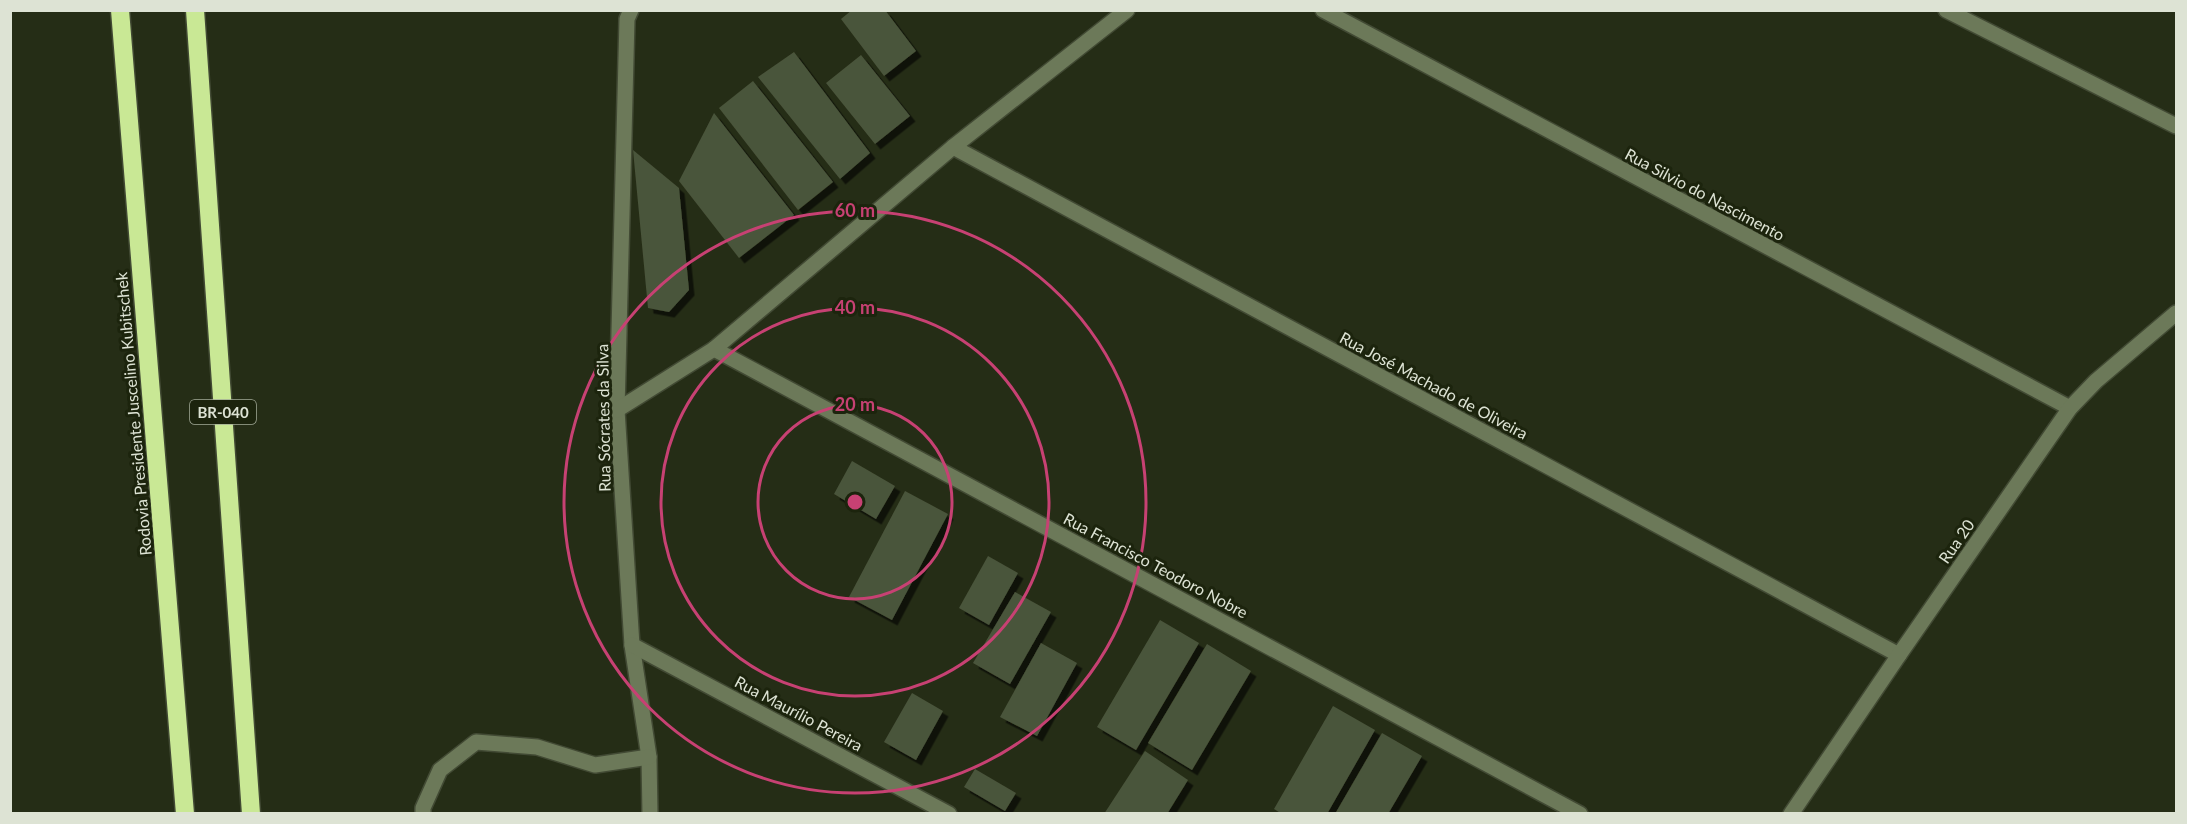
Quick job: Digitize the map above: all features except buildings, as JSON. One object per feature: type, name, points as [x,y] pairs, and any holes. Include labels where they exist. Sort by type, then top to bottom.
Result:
[{"type":"highway","name":"Rodovia Presidente Juscelino Kubitschek","points":[[120,10],[185,813]]},
{"type":"highway","name":"BR-040","points":[[195,10],[251,813]]},
{"type":"street","points":[[617,410],[714,349],[953,147],[1127,10]]},
{"type":"street","name":"Rua Silvio do Nascimento","points":[[1323,10],[2070,408]]},
{"type":"street","points":[[1946,10],[2176,126]]},
{"type":"street","name":"Rua Sócrates da Silva","points":[[629,15],[617,410],[632,645],[649,757],[650,813]]},
{"type":"street","name":"Rua José Machado de Oliveira","points":[[953,147],[1899,655]]},
{"type":"street","name":"Rua 20","points":[[1791,813],[2070,408],[2096,381],[2176,313]]},
{"type":"street","name":"Rua Francisco Teodoro Nobre","points":[[714,349],[1580,813]]},
{"type":"street","name":"Rua Maurílio Pereira","points":[[632,645],[949,813]]},
{"type":"street","points":[[423,813],[423,808],[440,770],[476,742],[537,747],[595,765],[649,757]]}]
